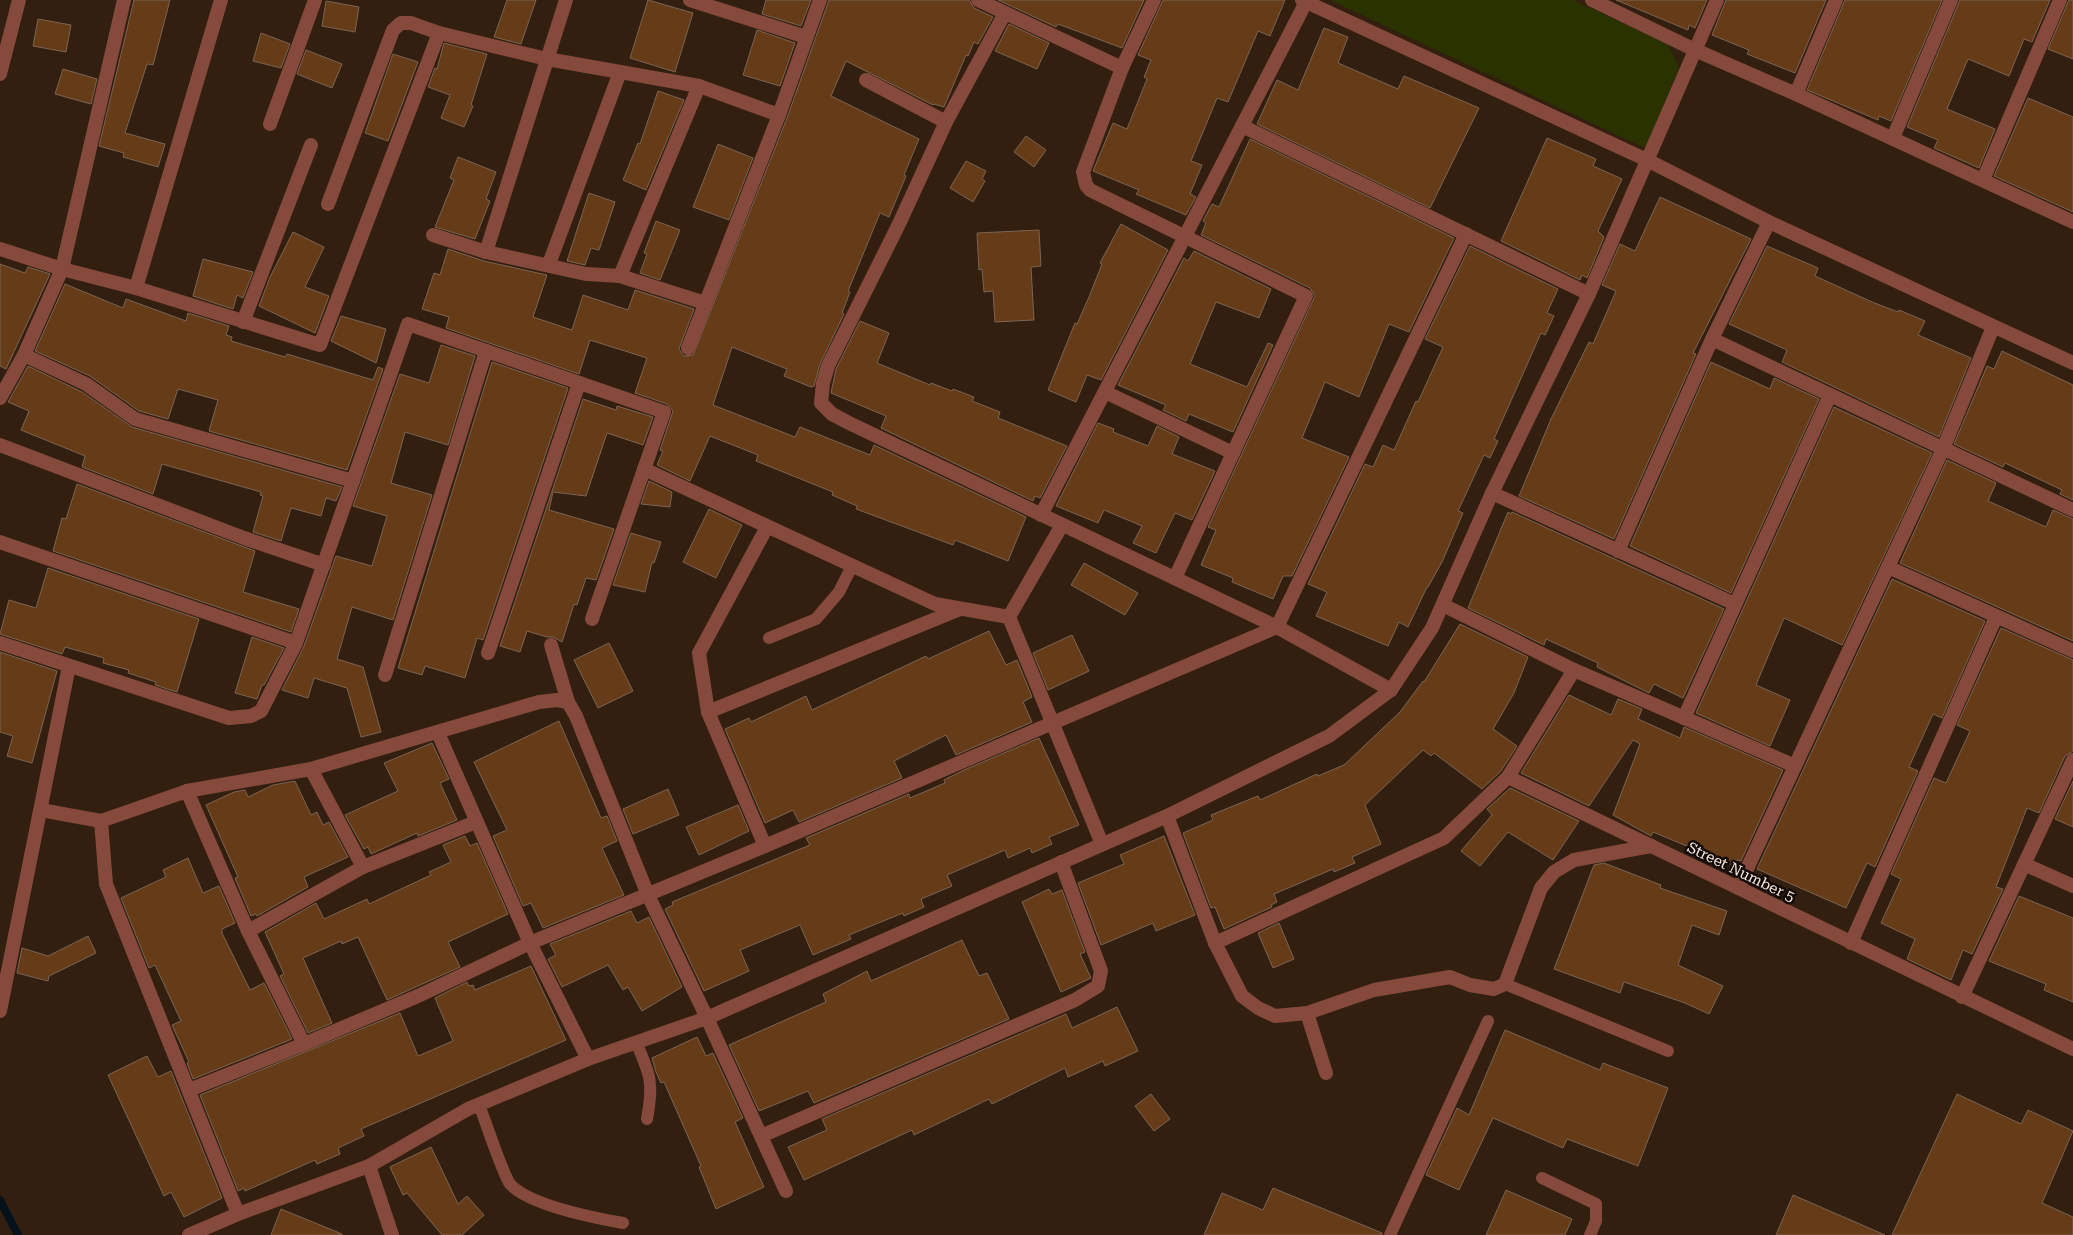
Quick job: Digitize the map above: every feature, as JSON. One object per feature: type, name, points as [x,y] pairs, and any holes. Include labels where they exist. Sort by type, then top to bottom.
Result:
[{"type":"street","points":[[0,74],[19,0]]},
{"type":"street","points":[[0,398],[24,355],[62,269],[124,0]]},
{"type":"street","points":[[136,288],[221,0]]},
{"type":"street","points":[[270,124],[315,0]]},
{"type":"street","points":[[486,252],[566,0]]},
{"type":"street","points":[[690,0],[806,37]]},
{"type":"street","points":[[688,348],[779,114],[820,0]]},
{"type":"street","points":[[978,0],[1122,68]]},
{"type":"street","points":[[1154,0],[1122,68],[1083,172],[1086,185],[1090,190],[1185,238],[1306,296],[1175,578]]},
{"type":"street","points":[[188,1235],[238,1214],[369,1166],[479,1105],[588,1059],[707,1018],[1167,816],[1329,736],[1391,690],[1432,628],[1443,606],[1492,493],[1588,294],[1716,0]]},
{"type":"street","points":[[1796,94],[1836,0]]},
{"type":"street","points":[[1893,138],[1951,0]]},
{"type":"street","points":[[1983,180],[2060,0]]},
{"type":"street","points":[[1042,515],[1185,238],[1304,1],[1647,160],[1769,222],[2073,363]]},
{"type":"street","points":[[1595,1],[1695,50],[1893,138],[2073,222]]},
{"type":"street","points":[[1005,13],[946,122],[898,226],[828,366],[823,383],[821,402],[832,414],[849,423],[1277,626],[1391,690]]},
{"type":"street","points":[[328,204],[393,30],[401,23],[411,23],[439,33],[547,59],[699,86],[779,114]]},
{"type":"street","points":[[0,249],[62,269],[136,288],[320,345],[439,33]]},
{"type":"street","points":[[549,264],[620,72]]},
{"type":"street","points":[[866,80],[946,122]]},
{"type":"street","points":[[620,276],[699,86]]},
{"type":"street","points":[[1242,126],[1588,294]]},
{"type":"street","points":[[243,322],[311,145]]},
{"type":"street","points":[[1618,551],[1712,339],[1769,222]]},
{"type":"street","points":[[189,1090],[418,996],[530,943],[648,896],[1277,626],[1466,234]]},
{"type":"street","points":[[433,235],[486,252],[549,264],[586,274],[620,276],[705,303]]},
{"type":"street","points":[[0,643],[229,718],[251,716],[261,711],[296,643],[408,324],[664,412],[592,619]]},
{"type":"street","points":[[1738,888],[1943,449],[1993,327]]},
{"type":"street","points":[[1712,339],[2073,510]]},
{"type":"street","points":[[385,675],[486,351]]},
{"type":"street","points":[[24,355],[86,384],[135,419],[353,481]]},
{"type":"street","points":[[488,653],[579,383]]},
{"type":"street","points":[[1105,392],[1233,453]]},
{"type":"street","points":[[1684,718],[1830,396]]},
{"type":"street","points":[[0,446],[244,538],[324,566]]},
{"type":"street","points":[[644,469],[934,604],[1009,617]]},
{"type":"street","points":[[1492,493],[1735,604]]},
{"type":"street","points":[[1009,617],[1062,525]]},
{"type":"street","points":[[765,846],[708,712],[699,652],[767,527]]},
{"type":"street","points":[[0,542],[296,643]]},
{"type":"street","points":[[1888,567],[2073,651]]},
{"type":"street","points":[[1443,606],[1574,670],[1795,766]]},
{"type":"street","points":[[708,712],[960,609]]},
{"type":"street","points":[[1009,617],[1102,844]]},
{"type":"street","points":[[1851,943],[1996,617]]},
{"type":"street","points":[[551,646],[568,702],[648,896],[707,1018],[786,1191]]},
{"type":"street","points":[[0,1011],[69,666]]},
{"type":"street","points":[[1215,943],[1444,838],[1508,777],[1574,670]]},
{"type":"street","points":[[41,810],[101,821],[187,791],[311,769],[540,702],[557,700],[568,702]]},
{"type":"street","points":[[438,733],[530,943],[588,1059]]},
{"type":"street","points":[[1962,997],[2073,760]]},
{"type":"street","points":[[311,769],[363,867]]},
{"type":"street","name":"Street Number 5","points":[[1508,777],[2073,1049]]},
{"type":"street","points":[[187,791],[248,930],[304,1044]]},
{"type":"street","points":[[1167,816],[1215,943],[1242,996],[1275,1016],[1307,1013],[1374,990],[1450,977],[1470,985],[1494,989],[1505,984],[1541,888],[1554,872],[1574,860],[1651,846]]},
{"type":"street","points":[[101,821],[106,884],[238,1214]]},
{"type":"street","points":[[248,930],[363,867],[476,822]]},
{"type":"street","points":[[761,1136],[1075,1000],[1098,986],[1101,971],[1061,862]]},
{"type":"street","points":[[2024,864],[2073,886]]},
{"type":"street","points":[[1307,1013],[1326,1073]]},
{"type":"street","points":[[369,1166],[392,1235]]},
{"type":"street","points":[[223,1221],[224,1235]]},
{"type":"lane","points":[[769,638],[816,619],[839,592],[852,566]]},
{"type":"lane","points":[[1505,984],[1668,1051]]},
{"type":"lane","points":[[1390,1235],[1488,1021]]},
{"type":"lane","points":[[636,1042],[650,1075],[651,1100],[647,1119]]},
{"type":"lane","points":[[479,1105],[510,1184],[547,1204],[585,1216],[623,1223]]},
{"type":"lane","points":[[1542,1178],[1596,1204],[1596,1221],[1590,1235]]},
{"type":"green space","points":[[1330,0],[1573,0],[1668,44],[1679,68],[1645,148]]},
{"type":"building","points":[[134,0],[170,0],[153,65],[147,64],[125,133],[165,144],[158,167],[123,157],[124,153],[99,146]]},
{"type":"building","points":[[507,0],[536,0],[521,44],[494,37]]},
{"type":"building","points":[[648,0],[693,13],[675,72],[630,58]]},
{"type":"building","points":[[766,0],[811,0],[801,26],[762,14]]},
{"type":"building","points":[[829,0],[969,0],[974,8],[993,17],[978,44],[974,42],[968,56],[966,55],[944,107],[933,105],[846,61],[831,96],[919,139],[904,175],[906,176],[889,217],[880,213],[848,291],[850,292],[842,313],[844,314],[820,364],[814,386],[811,387],[784,376],[787,369],[732,347],[713,405],[795,437],[800,427],[870,455],[874,445],[1026,517],[1008,561],[955,540],[953,545],[856,509],[857,506],[832,495],[833,492],[756,461],[758,455],[710,436],[690,481],[657,465],[663,451],[660,450],[673,411],[667,404],[635,393],[647,358],[590,340],[579,374],[446,328],[449,317],[422,309],[434,273],[440,275],[448,249],[484,261],[547,275],[533,317],[572,330],[583,295],[628,310],[635,290],[694,309],[679,349],[684,356],[693,355],[787,118]]},
{"type":"building","points":[[998,0],[1144,0],[1122,48],[1058,24],[1056,27]]},
{"type":"building","points":[[1163,0],[1285,0],[1270,36],[1258,31],[1228,102],[1217,98],[1191,161],[1202,165],[1190,194],[1196,197],[1186,215],[1136,194],[1139,190],[1093,171],[1113,123],[1127,129],[1147,79],[1144,77],[1151,60],[1138,55]]},
{"type":"building","points":[[1616,0],[1707,0],[1695,28],[1689,25],[1688,30]]},
{"type":"building","points":[[1726,0],[1826,0],[1795,73],[1747,54],[1749,50],[1712,35]]},
{"type":"building","points":[[1845,0],[1942,0],[1891,121],[1879,116],[1878,120],[1807,90]]},
{"type":"building","points":[[1960,0],[2050,0],[2032,42],[2024,39],[2009,76],[1968,59],[1947,109],[1995,129],[1979,168],[1934,148],[1938,140],[1907,127]]},
{"type":"building","points":[[2069,0],[2073,0],[2073,59],[2048,49]]},
{"type":"building","points":[[326,1],[359,7],[355,32],[322,26]]},
{"type":"building","points":[[38,19],[71,25],[66,52],[33,46]]},
{"type":"building","points":[[1009,24],[1049,43],[1037,69],[995,51]]},
{"type":"building","points":[[1324,28],[1348,37],[1338,63],[1398,89],[1404,76],[1479,108],[1430,208],[1257,124],[1277,80],[1298,90]]},
{"type":"building","points":[[757,30],[795,43],[780,86],[743,75]]},
{"type":"building","points":[[261,33],[290,44],[281,68],[253,61]]},
{"type":"building","points":[[444,43],[487,54],[471,105],[473,106],[464,127],[441,118],[450,95],[428,87],[435,68],[437,69]]},
{"type":"building","points":[[306,50],[342,64],[332,88],[297,74]]},
{"type":"building","points":[[393,54],[418,62],[388,141],[365,133]]},
{"type":"building","points":[[63,69],[97,79],[91,104],[55,94]]},
{"type":"building","points":[[658,91],[684,100],[646,190],[623,180],[638,143],[640,144]]},
{"type":"building","points":[[2028,98],[2073,117],[2073,212],[1994,176]]},
{"type":"building","points":[[1026,136],[1046,150],[1034,167],[1014,152]]},
{"type":"building","points":[[1547,138],[1596,159],[1593,166],[1622,179],[1598,231],[1604,237],[1587,278],[1582,275],[1580,280],[1501,241]]},
{"type":"building","points":[[1250,139],[1454,238],[1409,332],[1389,324],[1359,397],[1325,382],[1302,438],[1349,457],[1292,576],[1283,576],[1273,599],[1232,582],[1233,578],[1201,565],[1216,530],[1208,527],[1315,296],[1310,288],[1201,235],[1206,223],[1203,221],[1212,204],[1219,207]]},
{"type":"building","points":[[718,144],[753,158],[729,220],[693,207]]},
{"type":"building","points":[[458,157],[496,172],[486,199],[490,201],[475,239],[435,227],[454,180],[450,178]]},
{"type":"building","points":[[966,161],[986,171],[982,179],[985,181],[973,202],[950,188]]},
{"type":"building","points":[[589,193],[615,202],[599,250],[591,248],[585,265],[567,261]]},
{"type":"building","points":[[1660,197],[1751,239],[1693,353],[1696,354],[1614,539],[1519,496],[1551,419],[1589,342],[1593,344],[1616,291],[1602,285],[1620,244],[1635,251]]},
{"type":"building","points":[[656,221],[680,230],[660,280],[640,273],[647,254],[644,253]]},
{"type":"building","points":[[1121,224],[1168,250],[1101,380],[1087,375],[1076,402],[1048,390],[1075,323],[1077,324],[1089,297],[1102,264],[1100,263]]},
{"type":"building","points":[[1039,230],[1041,266],[1031,267],[1034,320],[995,322],[993,291],[984,292],[982,269],[979,270],[977,233]]},
{"type":"building","points":[[293,232],[324,247],[305,287],[329,296],[315,333],[259,306],[270,277]]},
{"type":"building","points":[[1470,246],[1558,289],[1547,313],[1554,316],[1545,335],[1541,333],[1494,439],[1498,441],[1490,458],[1484,455],[1458,511],[1463,513],[1442,562],[1427,587],[1408,627],[1399,622],[1388,646],[1316,616],[1327,592],[1308,584],[1365,464],[1373,467],[1383,445],[1394,450],[1416,401],[1418,402],[1443,347],[1425,339]]},
{"type":"building","points":[[1767,246],[1818,268],[1815,276],[1872,302],[1898,312],[1899,310],[1925,321],[1918,335],[1971,358],[1939,437],[1782,362],[1787,350],[1729,324]]},
{"type":"building","points":[[1194,251],[1271,289],[1259,318],[1216,302],[1190,364],[1247,387],[1268,343],[1273,345],[1233,432],[1189,414],[1186,421],[1163,410],[1166,405],[1118,385],[1184,258],[1188,261]]},
{"type":"building","points":[[203,259],[253,272],[243,298],[237,295],[233,309],[193,296]]},
{"type":"building","points":[[0,264],[25,273],[28,267],[50,274],[6,369],[0,366]]},
{"type":"building","points":[[65,284],[123,308],[126,299],[186,321],[188,313],[229,326],[226,335],[232,337],[231,341],[285,357],[287,354],[373,380],[378,367],[383,369],[347,470],[209,431],[218,400],[178,389],[168,419],[139,411],[90,376],[35,351]]},
{"type":"building","points":[[341,316],[386,329],[376,363],[331,341]]},
{"type":"building","points":[[860,321],[889,333],[877,363],[930,385],[931,383],[952,391],[953,389],[974,397],[972,401],[1000,412],[998,418],[1067,446],[1040,498],[1035,496],[1033,501],[881,428],[886,416],[831,393],[836,369]]},
{"type":"building","points":[[441,345],[475,356],[448,445],[405,432],[391,483],[432,495],[393,620],[352,607],[337,659],[363,667],[381,732],[361,737],[347,688],[314,678],[308,698],[282,690],[304,646],[336,556],[372,566],[387,516],[353,506],[400,374],[429,383]]},
{"type":"building","points":[[2002,351],[2073,385],[2073,500],[2060,494],[2062,490],[2005,463],[2003,467],[1954,444],[1987,366],[1994,369]]},
{"type":"building","points":[[492,362],[568,388],[483,640],[477,638],[465,678],[425,666],[422,675],[398,668]]},
{"type":"building","points":[[1711,362],[1770,389],[1774,378],[1819,399],[1731,593],[1630,546]]},
{"type":"building","points":[[28,366],[82,392],[132,427],[342,487],[336,501],[326,498],[321,516],[291,508],[281,541],[253,532],[263,496],[260,495],[261,492],[162,464],[153,494],[82,467],[85,456],[21,430],[29,411],[8,402]]},
{"type":"building","points":[[583,399],[616,410],[617,406],[653,417],[643,445],[607,433],[586,496],[553,492],[549,510],[614,529],[596,580],[586,578],[577,605],[574,604],[562,642],[553,637],[527,631],[520,652],[500,646]]},
{"type":"building","points":[[1834,407],[1932,453],[1842,645],[1784,618],[1756,685],[1790,700],[1770,746],[1696,713]]},
{"type":"building","points":[[1098,423],[1114,429],[1113,432],[1148,446],[1157,426],[1179,437],[1172,454],[1215,471],[1192,520],[1175,513],[1156,553],[1133,543],[1142,526],[1104,510],[1098,523],[1056,506]]},
{"type":"building","points":[[1947,460],[1996,483],[1988,501],[2046,527],[2053,510],[2073,519],[2073,641],[1900,563]]},
{"type":"building","points":[[649,481],[672,492],[670,507],[641,504]]},
{"type":"building","points":[[77,484],[255,551],[243,592],[299,609],[291,632],[53,551],[62,518],[66,519]]},
{"type":"building","points":[[709,509],[742,525],[716,578],[683,562]]},
{"type":"building","points":[[1508,512],[1511,514],[1512,512],[1724,609],[1683,698],[1654,684],[1649,693],[1597,667],[1598,663],[1546,639],[1544,645],[1468,608]]},
{"type":"building","points":[[631,533],[661,542],[654,563],[652,562],[645,592],[613,585]]},
{"type":"building","points":[[1084,563],[1138,593],[1125,615],[1071,585]]},
{"type":"building","points":[[48,568],[199,619],[177,692],[155,685],[156,682],[128,673],[129,670],[103,663],[104,658],[65,647],[62,654],[0,634],[9,600],[36,608]]},
{"type":"building","points":[[1892,579],[1985,621],[1942,718],[1933,714],[1909,767],[1918,771],[1875,867],[1867,863],[1846,908],[1757,869]]},
{"type":"building","points":[[1460,624],[1528,657],[1514,693],[1493,729],[1517,746],[1501,771],[1482,789],[1434,753],[1431,756],[1423,750],[1365,805],[1381,844],[1352,857],[1355,863],[1334,872],[1333,869],[1274,894],[1277,902],[1271,905],[1272,907],[1224,929],[1215,907],[1211,908],[1183,833],[1213,820],[1211,815],[1258,796],[1260,800],[1317,774],[1318,776],[1344,765],[1400,712],[1424,682]]},
{"type":"building","points":[[2001,628],[2073,660],[2073,751],[2065,756],[2039,813],[2027,808],[1996,887],[2003,889],[1972,954],[1963,950],[1951,980],[1907,959],[1915,939],[1881,923],[1901,879],[1891,874],[1934,778],[1946,783],[1970,731],[1957,725]]},
{"type":"building","points":[[989,631],[1006,665],[1017,660],[1032,697],[1023,702],[1032,722],[956,755],[946,735],[894,761],[902,778],[799,822],[793,810],[765,823],[725,729],[749,718],[751,722],[806,696],[812,710],[926,656],[928,659]]},
{"type":"building","points":[[1072,635],[1089,671],[1048,690],[1033,653]]},
{"type":"building","points":[[252,637],[284,648],[264,685],[262,685],[257,699],[235,693]]},
{"type":"building","points":[[609,643],[633,691],[598,708],[574,660]]},
{"type":"building","points":[[0,652],[57,671],[32,763],[7,756],[13,736],[0,732]]},
{"type":"building","points":[[1569,695],[1611,715],[1618,699],[1642,709],[1638,719],[1680,738],[1684,727],[1783,770],[1741,861],[1737,860],[1735,866],[1653,832],[1651,836],[1613,815],[1640,744],[1633,740],[1589,806],[1521,773]]},
{"type":"building","points":[[559,721],[601,818],[607,816],[617,841],[602,848],[624,895],[543,928],[531,903],[523,906],[493,836],[507,830],[474,762]]},
{"type":"building","points":[[1039,738],[1079,825],[1049,837],[1052,844],[1032,853],[1030,848],[1008,858],[1005,850],[947,875],[952,886],[921,899],[924,907],[904,916],[903,913],[849,935],[851,939],[813,955],[800,925],[740,950],[749,971],[704,991],[665,909],[673,905],[672,902],[810,845],[806,838],[909,794],[910,798],[945,783],[944,780],[964,770]]},
{"type":"building","points":[[432,743],[449,779],[440,783],[457,820],[418,836],[417,833],[371,854],[368,847],[364,849],[345,815],[398,791],[384,763]]},
{"type":"building","points":[[295,781],[311,815],[317,812],[323,825],[329,822],[348,857],[304,877],[308,887],[257,916],[256,914],[251,916],[235,878],[238,877],[206,805],[234,792],[245,790],[248,797],[273,785]]},
{"type":"building","points":[[2073,781],[2073,827],[2055,819]]},
{"type":"building","points":[[1510,788],[1579,821],[1553,860],[1508,832],[1480,866],[1461,851],[1492,815],[1487,809]]},
{"type":"building","points":[[668,789],[679,815],[633,834],[623,809]]},
{"type":"building","points":[[738,805],[749,831],[699,855],[686,827]]},
{"type":"building","points":[[465,836],[470,846],[477,843],[508,914],[448,942],[460,967],[387,1000],[358,937],[342,944],[341,941],[303,958],[332,1023],[308,1033],[280,976],[284,974],[265,932],[316,903],[324,919],[367,899],[369,904],[431,875],[429,872],[451,862],[443,845]]},
{"type":"building","points":[[1164,836],[1195,915],[1156,931],[1153,923],[1101,945],[1078,883],[1124,864],[1120,855]]},
{"type":"building","points":[[188,858],[203,893],[219,886],[235,923],[222,929],[222,933],[250,990],[264,983],[292,1039],[193,1079],[187,1063],[189,1062],[172,1025],[181,1021],[155,965],[149,968],[121,898],[166,877],[163,870]]},
{"type":"building","points":[[1604,863],[1661,885],[1660,888],[1727,911],[1719,935],[1692,925],[1678,965],[1723,986],[1709,1014],[1685,1003],[1624,982],[1620,993],[1554,969],[1594,865]]},
{"type":"building","points":[[1049,889],[1052,894],[1062,890],[1085,952],[1080,954],[1091,978],[1061,992],[1022,902]]},
{"type":"building","points":[[2019,896],[2073,918],[2073,1002],[2044,990],[2046,984],[1989,961]]},
{"type":"building","points":[[631,911],[637,923],[649,917],[682,987],[642,1011],[628,987],[623,990],[608,965],[562,987],[548,959],[556,955],[550,944]]},
{"type":"building","points":[[1279,923],[1294,959],[1273,968],[1258,933]]},
{"type":"building","points":[[88,936],[96,953],[49,976],[48,981],[17,973],[22,948],[48,956]]},
{"type":"building","points":[[962,940],[979,976],[987,973],[1009,1019],[814,1103],[808,1091],[759,1111],[729,1045],[826,1002],[823,994],[867,971],[871,981]]},
{"type":"building","points":[[531,966],[566,1040],[361,1129],[364,1136],[338,1148],[340,1154],[317,1164],[315,1160],[245,1191],[244,1188],[238,1191],[200,1095],[400,1013],[418,1056],[453,1041],[435,998],[467,982],[469,986],[473,985],[475,990]]},
{"type":"building","points":[[1117,1007],[1138,1051],[1105,1066],[1103,1061],[1068,1077],[1065,1068],[992,1104],[989,1099],[914,1135],[912,1130],[804,1180],[788,1147],[827,1130],[822,1119],[1066,1014],[1072,1028]]},
{"type":"building","points":[[1505,1030],[1600,1070],[1603,1063],[1668,1088],[1638,1166],[1567,1139],[1563,1148],[1493,1118],[1459,1190],[1426,1175],[1457,1108],[1469,1115]]},
{"type":"building","points":[[697,1037],[706,1056],[713,1053],[743,1118],[735,1122],[764,1187],[716,1209],[699,1167],[701,1166],[664,1082],[661,1083],[656,1072],[652,1058]]},
{"type":"building","points":[[147,1056],[158,1077],[171,1071],[222,1198],[184,1217],[171,1192],[164,1196],[108,1075]]},
{"type":"building","points":[[1151,1094],[1170,1119],[1154,1131],[1135,1106]]},
{"type":"building","points":[[1957,1094],[2021,1124],[2028,1110],[2073,1131],[2042,1203],[2073,1217],[2073,1235],[1892,1235]]},
{"type":"building","points":[[431,1147],[458,1204],[467,1196],[484,1215],[462,1235],[442,1235],[407,1193],[403,1195],[390,1167]]},
{"type":"building","points":[[1273,1188],[1382,1233],[1382,1235],[1204,1235],[1222,1193],[1263,1210]]},
{"type":"building","points":[[1506,1190],[1572,1219],[1565,1235],[1486,1235]]},
{"type":"building","points":[[1793,1195],[1885,1235],[1776,1235]]},
{"type":"building","points":[[281,1209],[342,1234],[342,1235],[271,1235]]},
{"type":"waterway","points":[[0,1200],[18,1235]]}]
